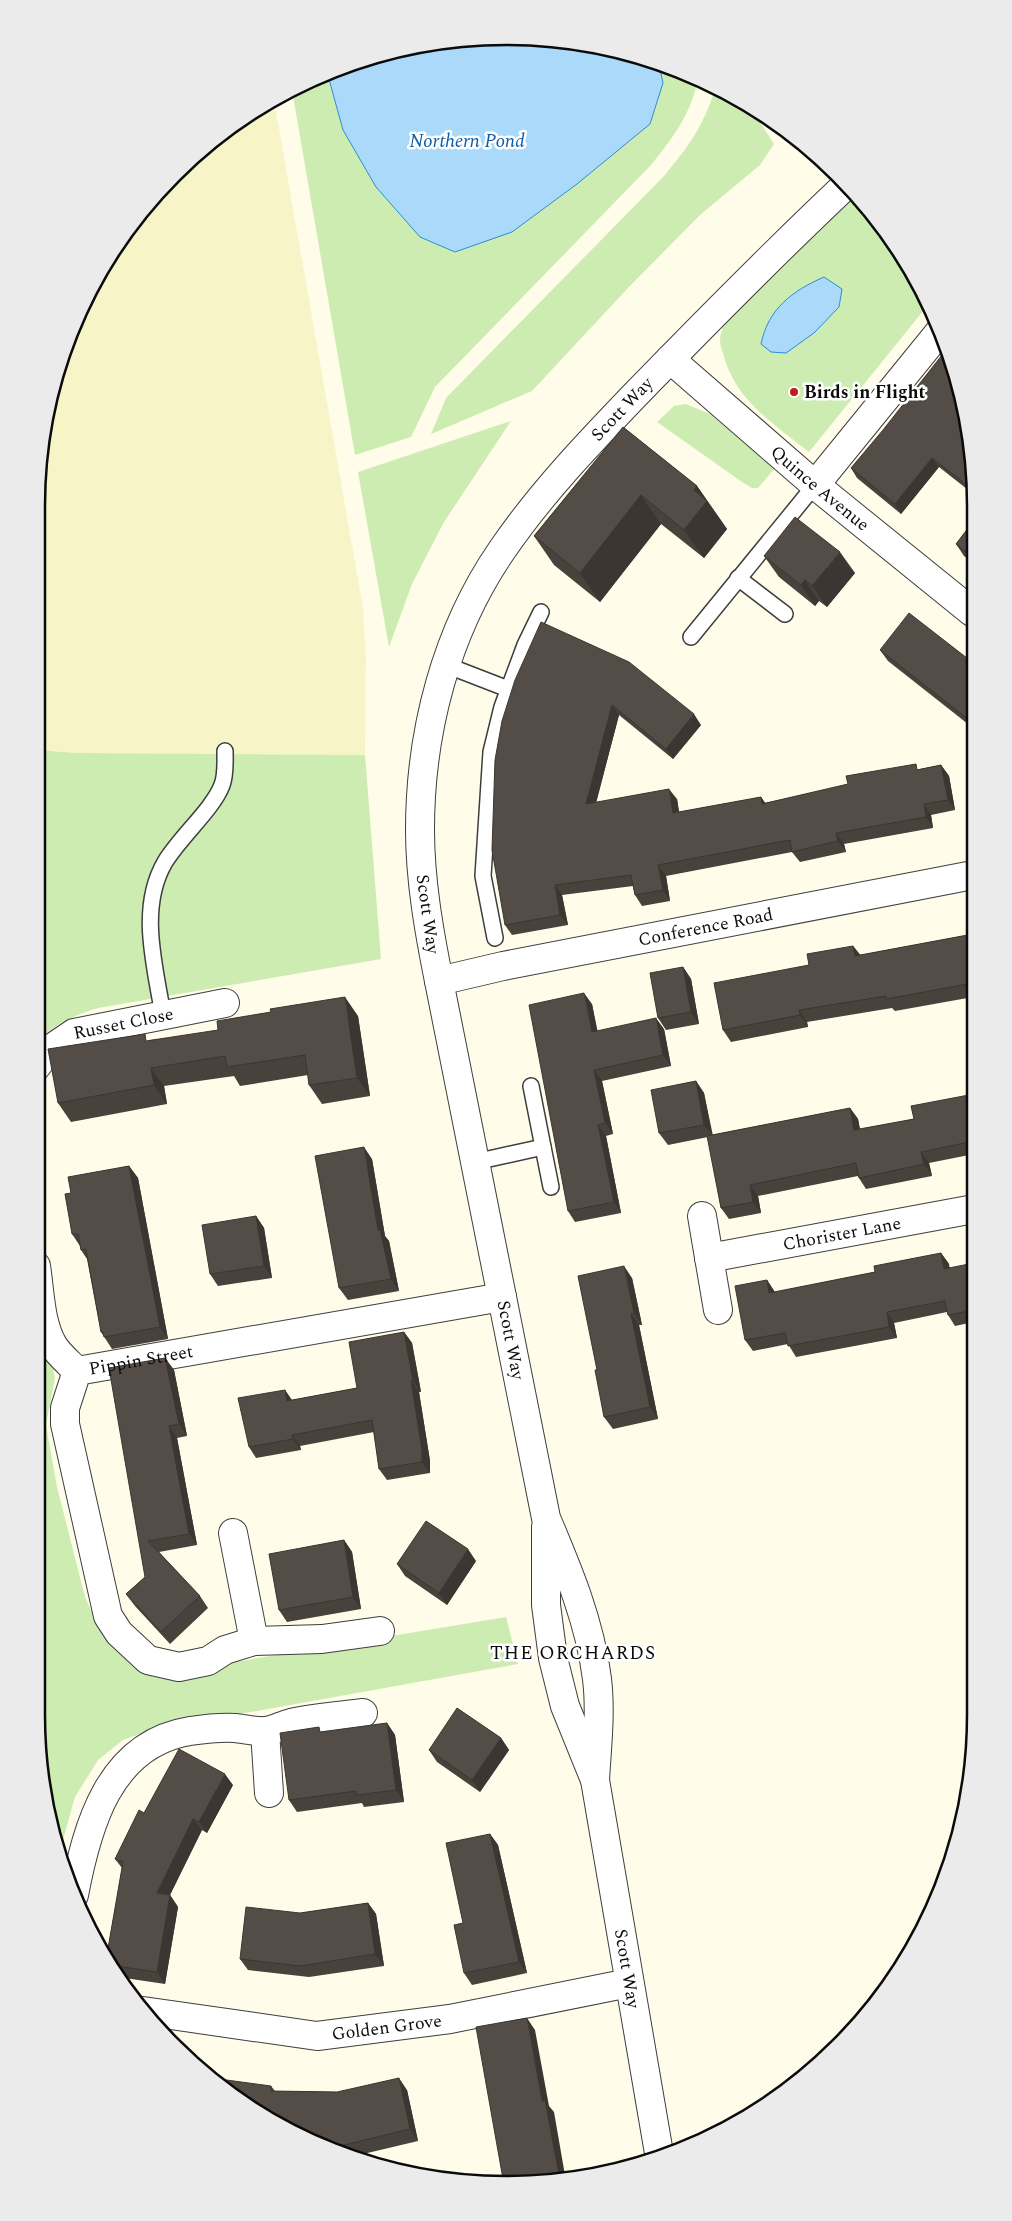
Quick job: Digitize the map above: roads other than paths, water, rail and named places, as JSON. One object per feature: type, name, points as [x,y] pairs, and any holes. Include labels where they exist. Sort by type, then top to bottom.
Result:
[{"type":"street","name":"Scott Way","points":[[659,2150],[595,1780],[598,1704],[593,1658],[579,1599],[546,1518],[439,981],[426,907],[420,830],[422,783],[427,742],[435,702],[446,665],[482,583],[500,552],[564,469],[728,299],[841,190]]},
{"type":"street","points":[[814,485],[935,337]]},
{"type":"street","name":"Quince Avenue","points":[[670,359],[814,485],[967,608]]},
{"type":"street","name":"Conference Road","points":[[439,981],[513,964],[967,876]]},
{"type":"street","name":"Russet Close","points":[[45,1056],[50,1050],[74,1033],[225,1002]]},
{"type":"street","name":"Chorister Lane","points":[[709,1258],[967,1210]]},
{"type":"street","points":[[702,1216],[718,1310]]},
{"type":"street","name":"Pippin Street","points":[[380,1631],[322,1639],[254,1641],[226,1650],[208,1661],[180,1667],[148,1660],[119,1633],[108,1616],[65,1424],[66,1408],[77,1371],[502,1297]]},
{"type":"street","points":[[45,1324],[54,1346],[77,1371]]},
{"type":"street","name":"Scott Way","points":[[546,1518],[546,1604],[553,1658],[565,1706],[595,1780]]},
{"type":"street","points":[[233,1533],[254,1641]]},
{"type":"street","points":[[76,1882],[80,1860],[93,1818],[112,1782],[130,1760],[150,1744],[188,1732],[233,1728],[265,1731],[290,1723],[363,1713]]},
{"type":"street","points":[[265,1731],[269,1793]]},
{"type":"street","name":"Golden Grove","points":[[154,2013],[317,2036],[450,2019],[629,1982]]},
{"type":"lane","points":[[691,636],[814,485]]},
{"type":"lane","points":[[738,578],[785,614]]},
{"type":"lane","points":[[495,938],[486,898],[484,876],[491,752],[508,689],[524,645],[541,612]]},
{"type":"lane","points":[[446,665],[508,689]]},
{"type":"lane","points":[[163,1015],[152,943],[152,896],[164,863],[218,795],[223,783],[225,751]]},
{"type":"lane","points":[[531,1086],[551,1187]]},
{"type":"lane","points":[[475,1162],[543,1147]]},
{"type":"water","name":"Northern Pond","points":[[506,45],[566,49],[596,54],[654,69],[661,72],[663,83],[650,124],[577,184],[512,232],[455,252],[420,237],[376,187],[343,130],[329,80],[358,69],[387,61],[446,49]]},
{"type":"water","points":[[824,277],[842,289],[839,307],[814,333],[786,353],[771,352],[761,344],[769,321],[783,303],[802,288]]},
{"type":"place","name":"Birds in Flight","points":[[794,392]]},
{"type":"district","name":"THE ORCHARDS","points":[[573,1652]]}]
